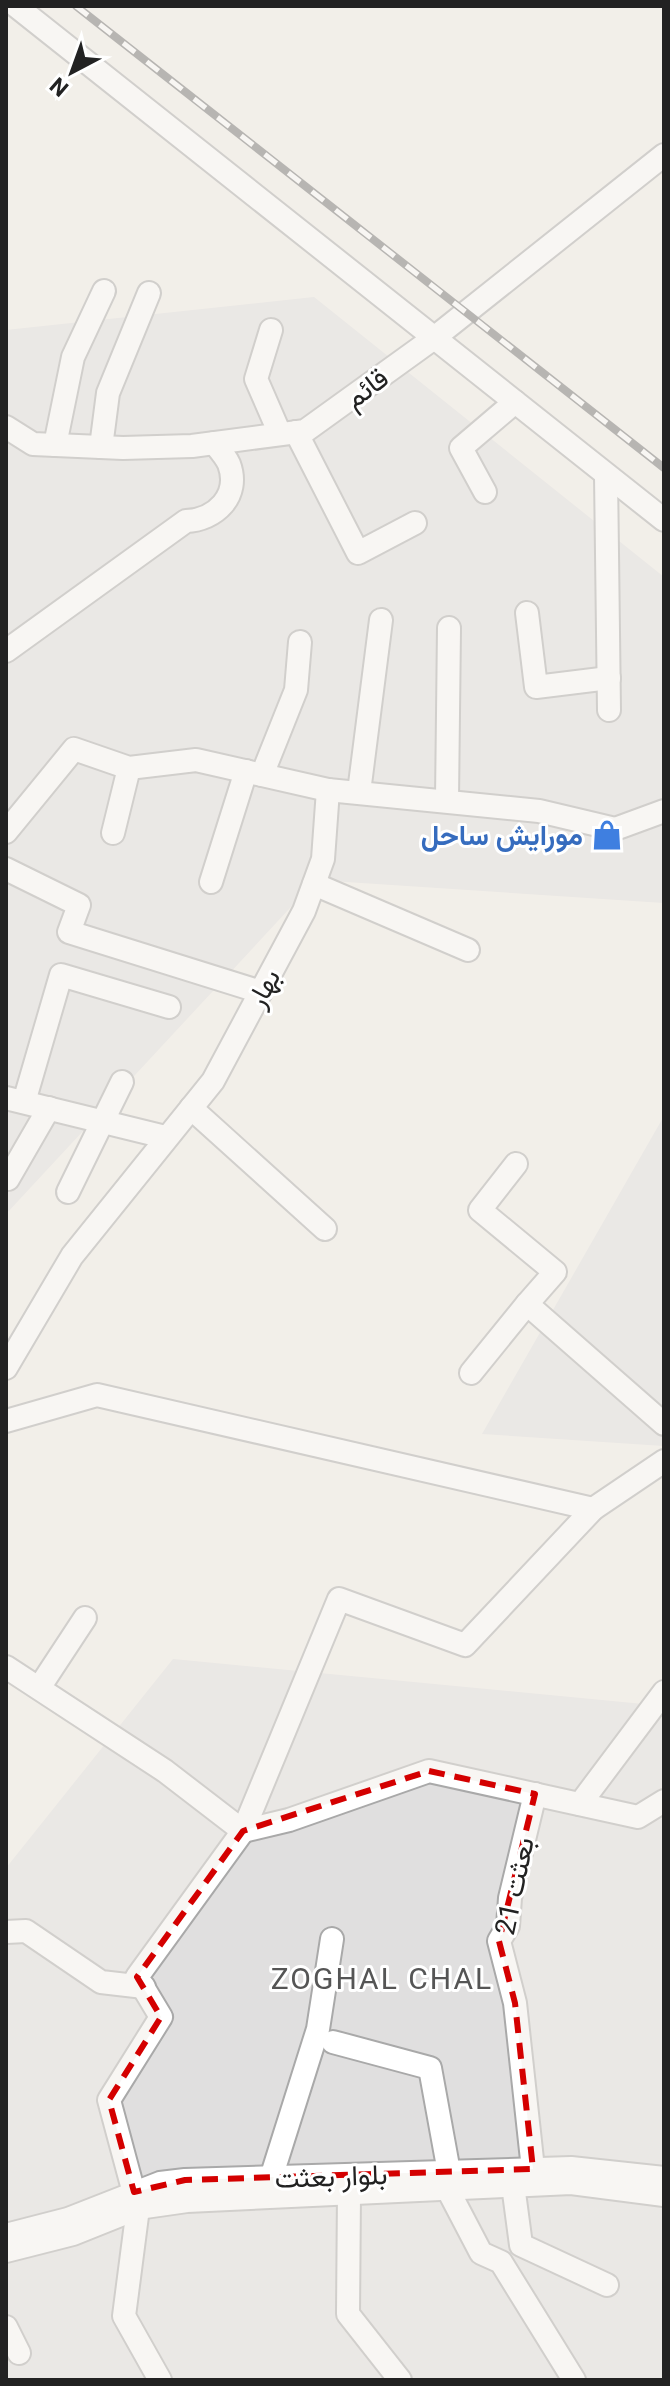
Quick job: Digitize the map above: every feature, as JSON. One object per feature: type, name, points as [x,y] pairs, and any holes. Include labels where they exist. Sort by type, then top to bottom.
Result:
[{"type":"street","points":[[16,6],[664,520]]},
{"type":"street","name":"قائم","points":[[6,427],[33,444],[101,447],[214,443],[305,431],[434,338],[664,155]]},
{"type":"street","points":[[55,445],[73,357],[104,291]]},
{"type":"street","points":[[101,447],[108,393],[149,293]]},
{"type":"street","points":[[271,330],[256,379],[358,553],[415,523]]},
{"type":"street","points":[[485,492],[461,448],[515,402]]},
{"type":"street","points":[[6,651],[186,521],[213,515],[229,497],[231,482],[229,465],[214,443]]},
{"type":"street","points":[[606,475],[609,710]]},
{"type":"street","points":[[527,613],[536,687],[609,678]]},
{"type":"street","points":[[359,792],[381,620]]},
{"type":"street","points":[[447,799],[449,628]]},
{"type":"street","points":[[211,882],[254,773],[296,690],[300,642]]},
{"type":"street","points":[[6,832],[74,749],[129,768],[196,760],[328,790],[447,799],[539,811],[615,829],[664,811]]},
{"type":"street","points":[[113,833],[129,768]]},
{"type":"street","name":"بهار","points":[[6,1368],[72,1256],[213,1081],[314,884],[323,859],[328,790]]},
{"type":"street","points":[[6,869],[79,905],[69,932],[261,992]]},
{"type":"street","points":[[314,884],[468,950]]},
{"type":"street","points":[[165,1137],[15,1100],[61,975],[169,1007]]},
{"type":"street","points":[[68,1192],[122,1082]]},
{"type":"street","points":[[8,1179],[49,1108]]},
{"type":"street","points":[[191,1108],[325,1229]]},
{"type":"street","points":[[471,1373],[555,1272],[480,1210],[516,1164]]},
{"type":"street","points":[[527,1304],[664,1424]]},
{"type":"street","points":[[6,1421],[97,1395],[593,1509]]},
{"type":"street","points":[[160,2380],[124,2316],[136,2200],[109,2100],[161,2017],[137,1977],[243,1831],[339,1599],[465,1645],[593,1509],[664,1461]]},
{"type":"street","points":[[39,1688],[85,1618]]},
{"type":"street","points":[[6,1667],[165,1771],[243,1831]]},
{"type":"street","points":[[580,1804],[664,1692]]},
{"type":"street","points":[[243,1831],[289,1820],[429,1771],[638,1817],[664,1802]]},
{"type":"street","name":"بعثت 21","points":[[533,2169],[515,2003],[499,1941],[508,1926],[510,1898],[535,1794]]},
{"type":"street","points":[[6,1932],[26,1931],[101,1982],[144,1987]]},
{"type":"street","points":[[271,2178],[318,2029],[332,1939]]},
{"type":"street","points":[[333,2042],[430,2068],[448,2180],[481,2253],[501,2262],[574,2380]]},
{"type":"street","name":"بلوار بعثت","points":[[6,2235],[136,2200],[187,2201],[349,2193],[533,2169],[571,2168],[664,2178]]},
{"type":"street","name":"بلوار بعثت","points":[[6,2251],[73,2234],[136,2200],[160,2183],[185,2180],[271,2178],[448,2180],[513,2185],[571,2183],[664,2195]]},
{"type":"street","points":[[513,2185],[521,2245],[607,2285]]},
{"type":"street","points":[[349,2193],[348,2314],[400,2380]]},
{"type":"street","points":[[6,2327],[19,2353]]},
{"type":"highlighted area","points":[[429,1771],[535,1794],[499,1941],[515,2003],[533,2169],[185,2180],[134,2192],[109,2100],[161,2017],[137,1977],[243,1831]]},
{"type":"shaded area","points":[[314,297],[664,577],[664,903],[316,880],[6,1214],[6,330]]},
{"type":"shaded area","points":[[664,1116],[664,1446],[482,1434]]},
{"type":"shaded area","points":[[173,1659],[664,1706],[664,2380],[6,2380],[6,1868]]},
{"type":"railway","points":[[76,6],[664,468]]},
{"type":"place","name":"مورایش ساحل","points":[[607,835]]},
{"type":"district","name":"ZOGHAL CHAL","points":[[382,1979]]}]
